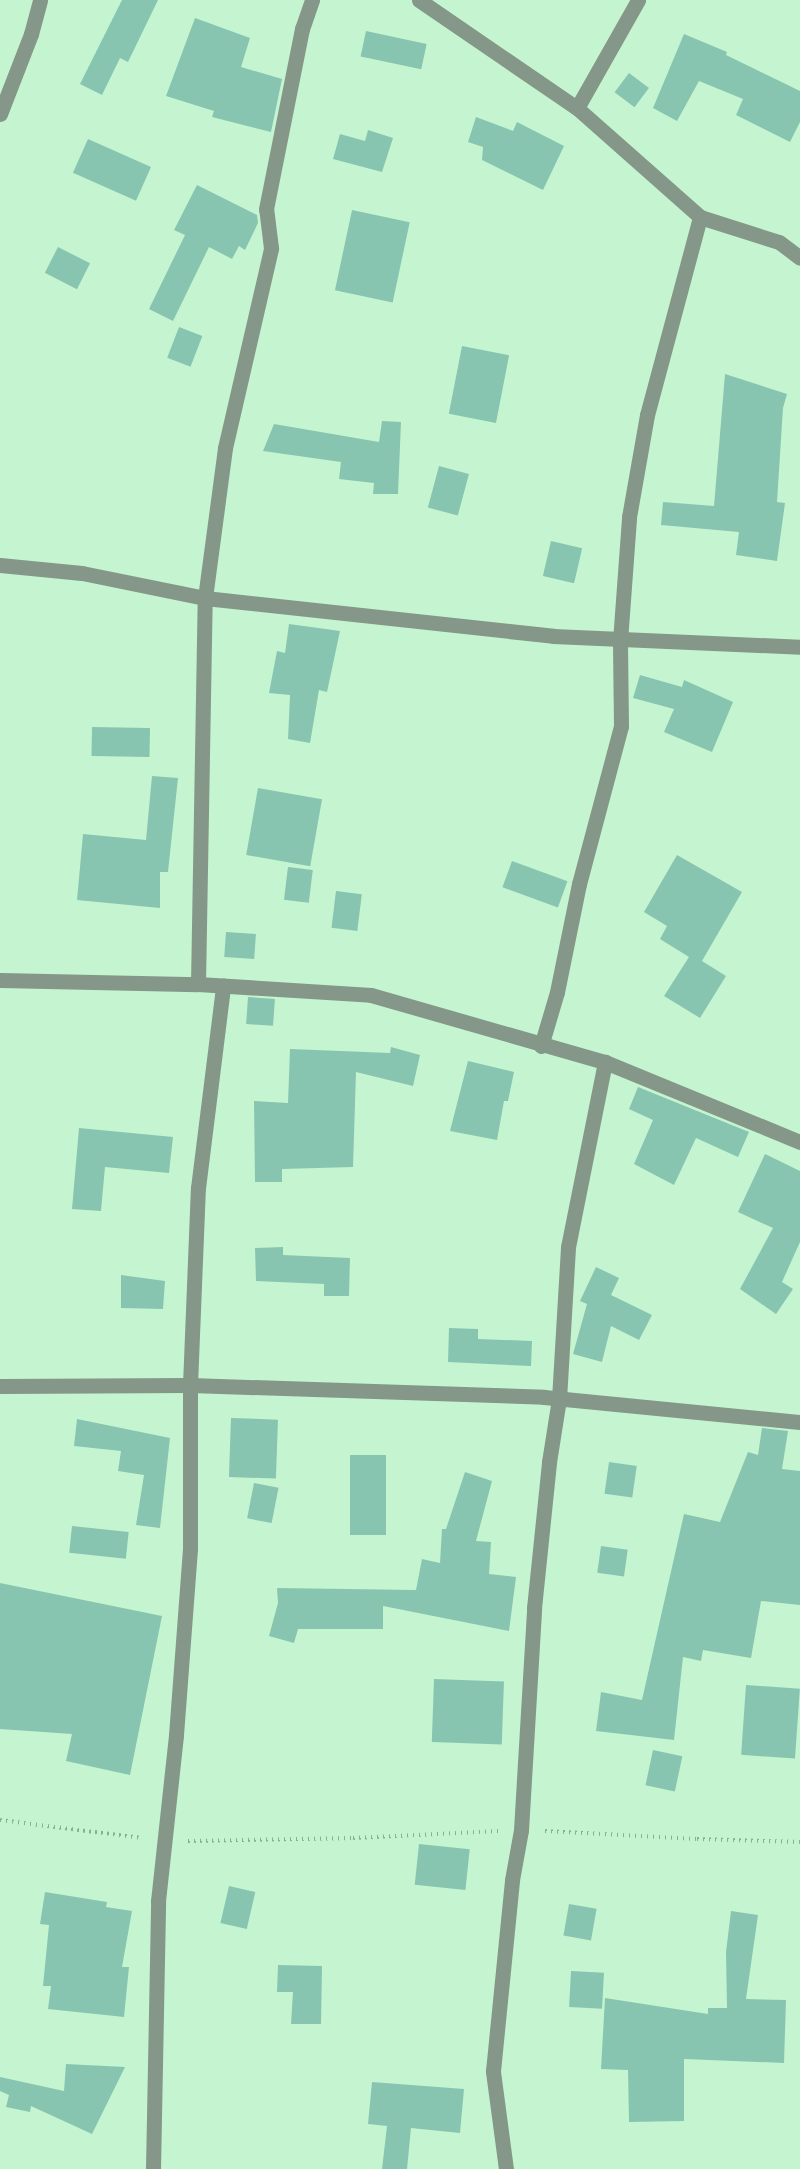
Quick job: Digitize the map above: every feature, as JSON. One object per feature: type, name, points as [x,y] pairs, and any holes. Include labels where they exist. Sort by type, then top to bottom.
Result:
[{"type":"street","points":[[0,114],[32,34],[40,0]]},
{"type":"street","points":[[198,984],[205,598],[225,448],[271,248],[266,209],[302,29],[312,0]]},
{"type":"street","points":[[420,0],[577,108],[700,217],[778,242],[800,258]]},
{"type":"street","points":[[577,108],[638,0]]},
{"type":"street","points":[[541,1046],[557,992],[579,884],[621,726],[620,641],[629,517],[647,415],[700,217]]},
{"type":"street","points":[[0,565],[82,573],[205,598],[553,636],[620,641],[701,641],[800,647]]},
{"type":"street","points":[[0,980],[198,984],[371,995],[541,1046],[605,1062],[800,1142]]},
{"type":"street","points":[[153,2169],[158,1901],[176,1735],[190,1548],[190,1385],[198,1188],[223,986]]},
{"type":"street","points":[[506,2169],[493,2071],[512,1880],[521,1830],[534,1608],[549,1462],[559,1399],[568,1246],[605,1062]]},
{"type":"street","points":[[0,1386],[190,1385],[559,1399],[800,1422]]},
{"type":"path","points":[[0,1820],[164,1841],[353,1838],[521,1830],[800,1842]]},
{"type":"building","points":[[122,0],[158,0],[128,62],[120,58],[102,95],[80,84]]},
{"type":"building","points":[[195,18],[250,38],[241,67],[282,79],[271,132],[212,117],[214,111],[166,96]]},
{"type":"building","points":[[366,31],[427,44],[421,69],[361,56]]},
{"type":"building","points":[[684,34],[727,52],[726,55],[800,91],[800,122],[790,142],[736,115],[743,99],[699,81],[677,121],[653,108]]},
{"type":"building","points":[[629,73],[649,88],[635,107],[615,92]]},
{"type":"building","points":[[476,117],[513,131],[517,122],[564,146],[543,190],[482,160],[483,147],[468,142]]},
{"type":"building","points":[[368,130],[393,138],[382,172],[333,159],[340,134],[365,141]]},
{"type":"building","points":[[88,139],[151,167],[136,201],[73,173]]},
{"type":"building","points":[[197,185],[257,215],[258,223],[245,250],[239,246],[232,259],[209,247],[173,321],[149,309],[185,235],[174,230]]},
{"type":"building","points":[[352,210],[410,222],[393,302],[335,290]]},
{"type":"building","points":[[58,247],[90,263],[77,289],[45,273]]},
{"type":"building","points":[[179,327],[202,336],[191,367],[167,358]]},
{"type":"building","points":[[462,346],[509,355],[496,423],[449,414]]},
{"type":"building","points":[[725,374],[787,394],[783,408],[777,502],[785,503],[777,561],[736,555],[739,532],[661,525],[663,502],[714,506]]},
{"type":"building","points":[[382,421],[401,422],[398,494],[373,494],[374,483],[339,479],[341,462],[263,451],[274,424],[379,442]]},
{"type":"building","points":[[439,466],[469,474],[458,516],[428,508]]},
{"type":"building","points":[[551,541],[582,548],[574,583],[543,576]]},
{"type":"building","points":[[289,624],[340,631],[327,692],[319,690],[310,743],[288,739],[290,695],[269,693],[277,651],[285,653]]},
{"type":"building","points":[[640,675],[682,687],[684,680],[733,702],[712,752],[664,732],[674,709],[633,698]]},
{"type":"building","points":[[92,727],[150,728],[149,757],[91,756]]},
{"type":"building","points":[[152,776],[178,778],[168,872],[160,872],[160,908],[77,900],[83,834],[146,840]]},
{"type":"building","points":[[258,788],[322,799],[310,866],[246,855]]},
{"type":"building","points":[[677,855],[742,892],[702,961],[726,976],[700,1018],[664,996],[689,957],[660,939],[667,926],[644,912]]},
{"type":"building","points":[[512,861],[567,881],[558,907],[502,887]]},
{"type":"building","points":[[288,867],[313,870],[309,903],[284,900]]},
{"type":"building","points":[[336,891],[362,894],[357,931],[331,928]]},
{"type":"building","points":[[226,932],[256,934],[254,959],[224,957]]},
{"type":"building","points":[[248,997],[275,999],[273,1026],[246,1024]]},
{"type":"building","points":[[391,1047],[420,1055],[413,1086],[356,1072],[353,1167],[282,1169],[282,1182],[255,1182],[254,1101],[288,1103],[290,1049],[390,1053]]},
{"type":"building","points":[[468,1061],[514,1072],[508,1101],[504,1101],[497,1140],[450,1131]]},
{"type":"building","points":[[638,1087],[749,1132],[738,1157],[696,1138],[674,1185],[634,1164],[653,1120],[629,1109]]},
{"type":"building","points":[[79,1128],[173,1137],[169,1173],[105,1167],[101,1211],[72,1209]]},
{"type":"building","points":[[765,1154],[800,1171],[800,1242],[782,1282],[793,1289],[776,1314],[740,1289],[773,1228],[738,1212]]},
{"type":"building","points":[[283,1247],[283,1255],[350,1258],[349,1296],[324,1296],[324,1284],[256,1281],[255,1248]]},
{"type":"building","points":[[596,1267],[619,1278],[611,1295],[652,1315],[639,1340],[611,1326],[602,1362],[573,1354],[587,1304],[580,1301]]},
{"type":"building","points":[[121,1275],[165,1281],[163,1309],[121,1308]]},
{"type":"building","points":[[449,1328],[478,1329],[478,1339],[532,1341],[531,1366],[448,1362]]},
{"type":"building","points":[[231,1418],[278,1420],[276,1479],[229,1477]]},
{"type":"building","points":[[77,1419],[170,1438],[160,1528],[136,1525],[144,1475],[118,1471],[121,1451],[74,1446]]},
{"type":"building","points":[[762,1428],[788,1431],[782,1469],[800,1471],[800,1605],[761,1601],[751,1658],[703,1650],[701,1661],[683,1657],[674,1740],[596,1731],[601,1692],[642,1700],[684,1514],[720,1522],[748,1452],[758,1455]]},
{"type":"building","points":[[350,1455],[386,1455],[386,1535],[350,1535]]},
{"type":"building","points":[[609,1462],[637,1466],[632,1498],[605,1494]]},
{"type":"building","points":[[465,1472],[492,1481],[476,1541],[491,1542],[489,1574],[516,1577],[509,1631],[383,1606],[383,1629],[298,1629],[294,1643],[269,1636],[278,1603],[277,1588],[416,1590],[422,1559],[440,1563],[442,1529],[446,1529]]},
{"type":"building","points":[[254,1483],[279,1488],[272,1523],[247,1518]]},
{"type":"building","points":[[72,1526],[129,1532],[126,1559],[69,1553]]},
{"type":"building","points":[[601,1546],[628,1550],[624,1576],[597,1573]]},
{"type":"building","points":[[0,1583],[162,1616],[130,1775],[66,1761],[72,1734],[0,1729]]},
{"type":"building","points":[[434,1679],[504,1681],[502,1744],[432,1742]]},
{"type":"building","points":[[746,1685],[800,1689],[795,1759],[741,1755]]},
{"type":"building","points":[[653,1750],[682,1756],[675,1791],[646,1785]]},
{"type":"building","points":[[419,1844],[470,1849],[465,1890],[415,1885]]},
{"type":"building","points":[[229,1886],[255,1892],[247,1929],[220,1923]]},
{"type":"building","points":[[45,1892],[107,1902],[106,1907],[132,1911],[122,1967],[129,1967],[124,2017],[48,2009],[51,1986],[43,1986],[49,1925],[40,1924]]},
{"type":"building","points":[[569,1904],[597,1909],[591,1940],[563,1936]]},
{"type":"building","points":[[731,1911],[758,1915],[746,1999],[786,2000],[784,2063],[684,2059],[684,2121],[629,2122],[628,2070],[601,2069],[605,1998],[708,2014],[708,2008],[727,2008],[726,1952]]},
{"type":"building","points":[[278,1965],[322,1966],[321,2024],[291,2024],[293,1992],[277,1992]]},
{"type":"building","points":[[571,1971],[604,1973],[602,2009],[569,2007]]},
{"type":"building","points":[[66,2064],[125,2067],[92,2134],[31,2106],[30,2112],[6,2107],[9,2095],[0,2091],[0,2077],[64,2091]]},
{"type":"building","points":[[372,2082],[464,2089],[460,2133],[411,2128],[407,2169],[382,2169],[387,2126],[368,2124]]}]
